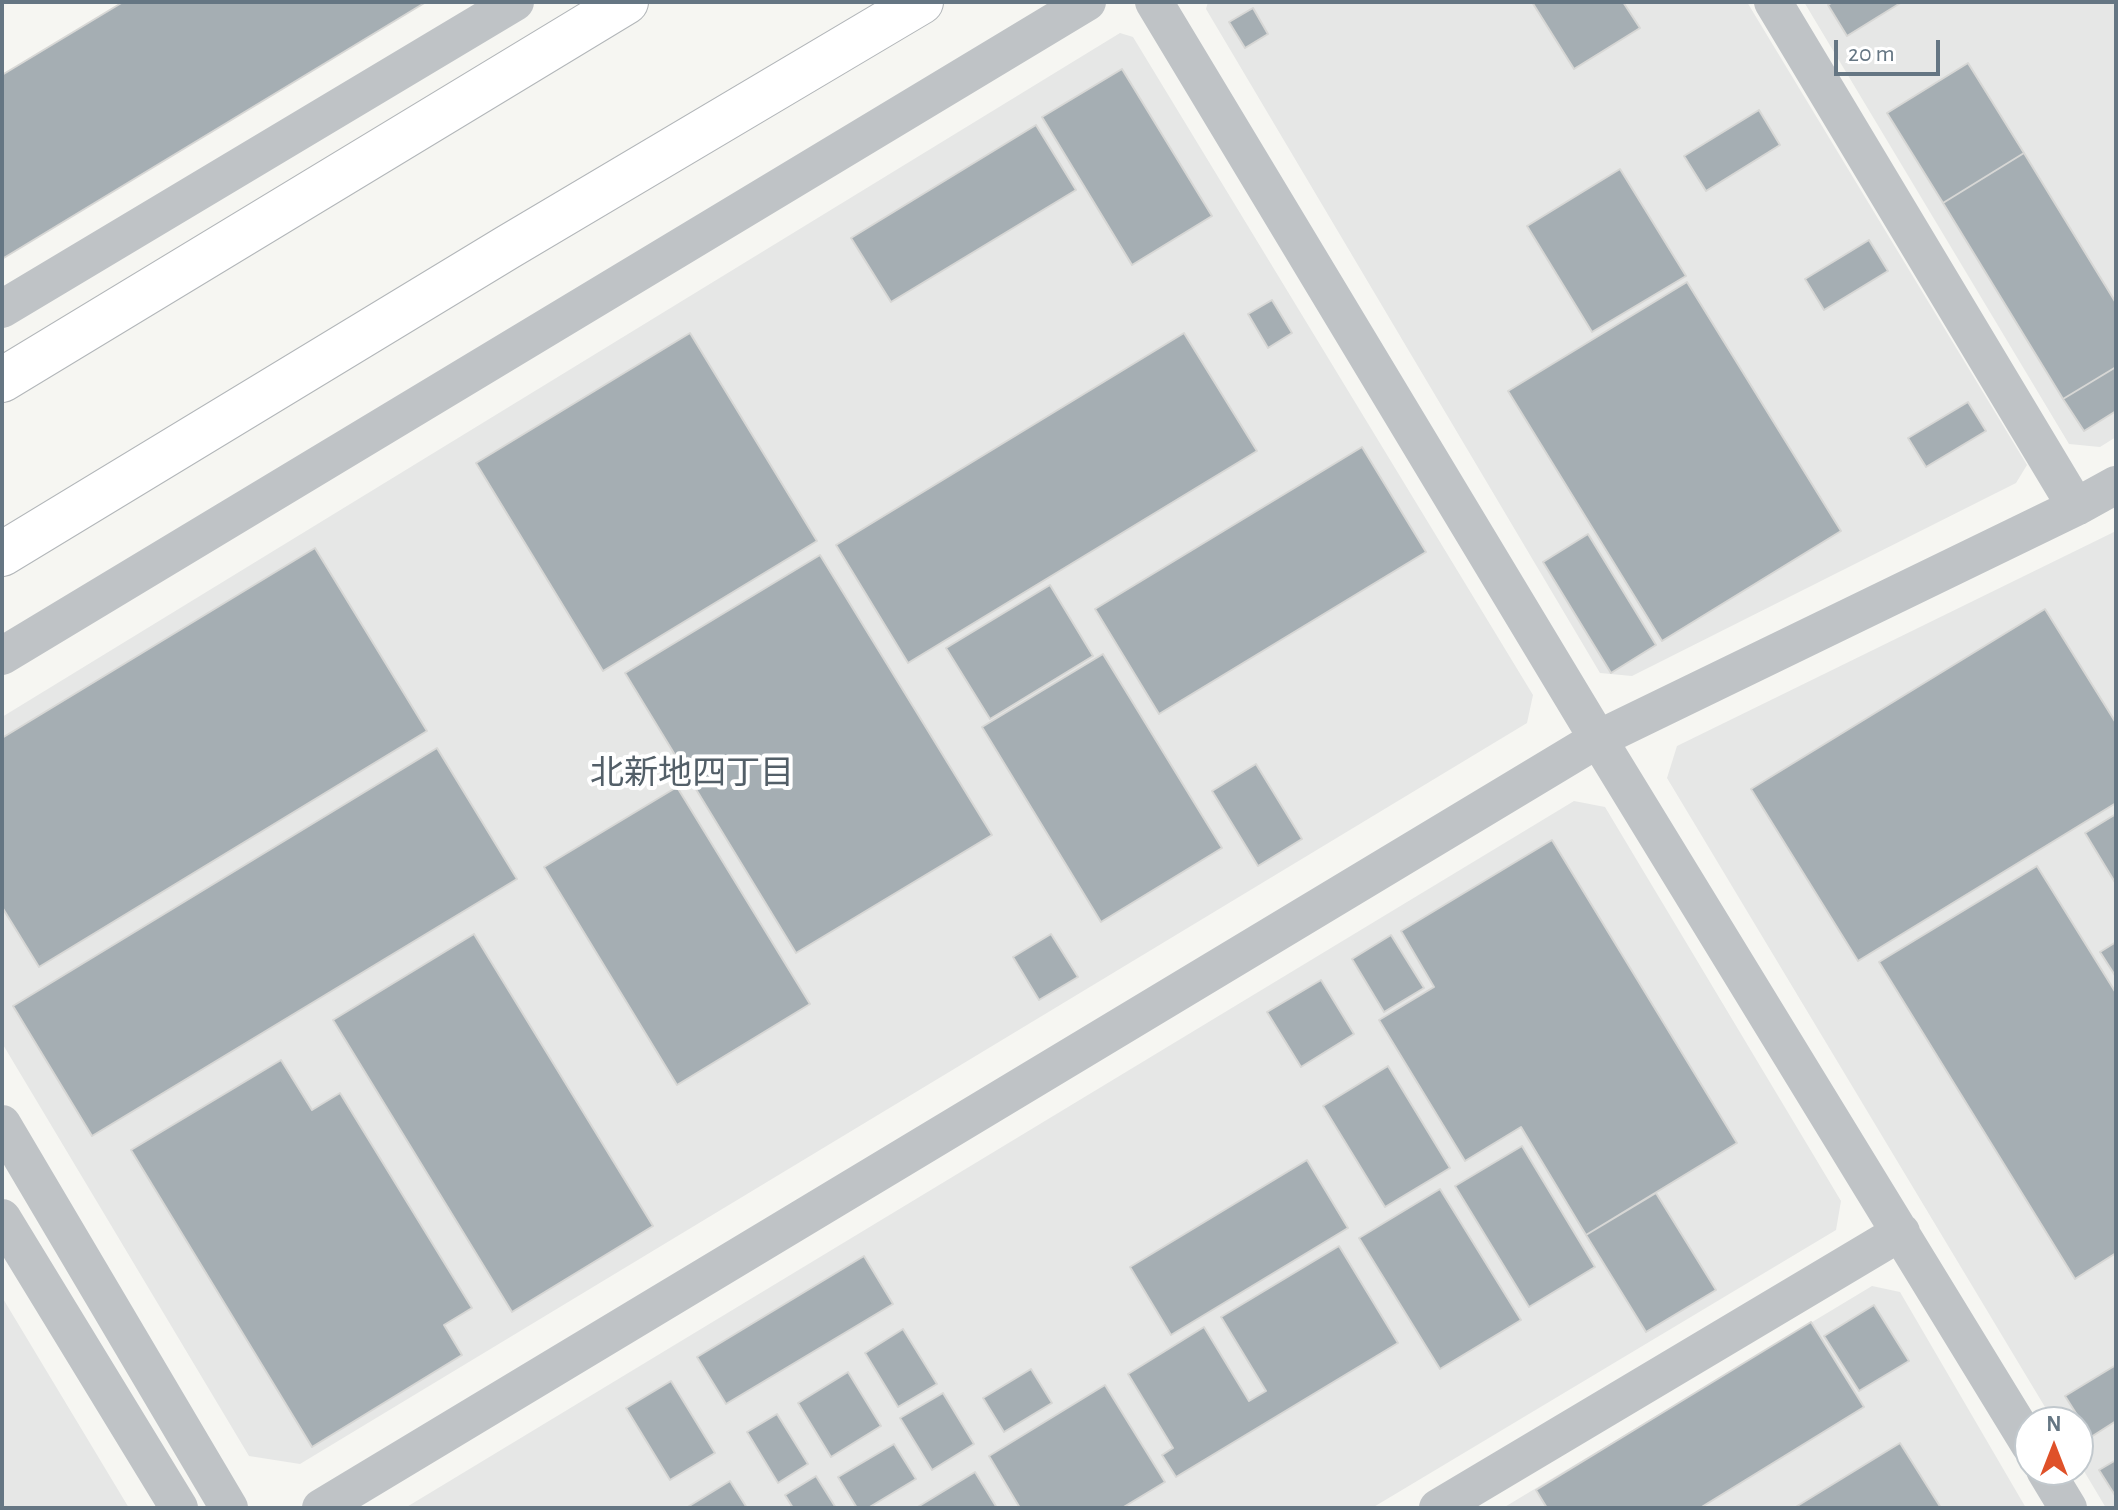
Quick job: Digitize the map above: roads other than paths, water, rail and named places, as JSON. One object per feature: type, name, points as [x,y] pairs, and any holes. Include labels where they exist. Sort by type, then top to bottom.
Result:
[{"type":"highway","points":[[2,380],[626,2]]},
{"type":"highway","points":[[2,554],[508,247],[921,2]]},
{"type":"street","points":[[2,309],[515,2]]},
{"type":"street","points":[[2,656],[1087,2]]},
{"type":"street","points":[[1154,2],[1598,739],[2014,1419]]},
{"type":"street","points":[[1773,2],[2076,507]]},
{"type":"street","points":[[321,1508],[1598,739],[2116,485]]},
{"type":"street","points":[[2,1124],[229,1508]]},
{"type":"street","points":[[2,1218],[179,1508]]},
{"type":"street","points":[[1438,1508],[1901,1232]]},
{"type":"street","points":[[2055,1486],[2068,1508]]},
{"type":"district","name":"北新地四丁目","points":[[692,774]]}]
